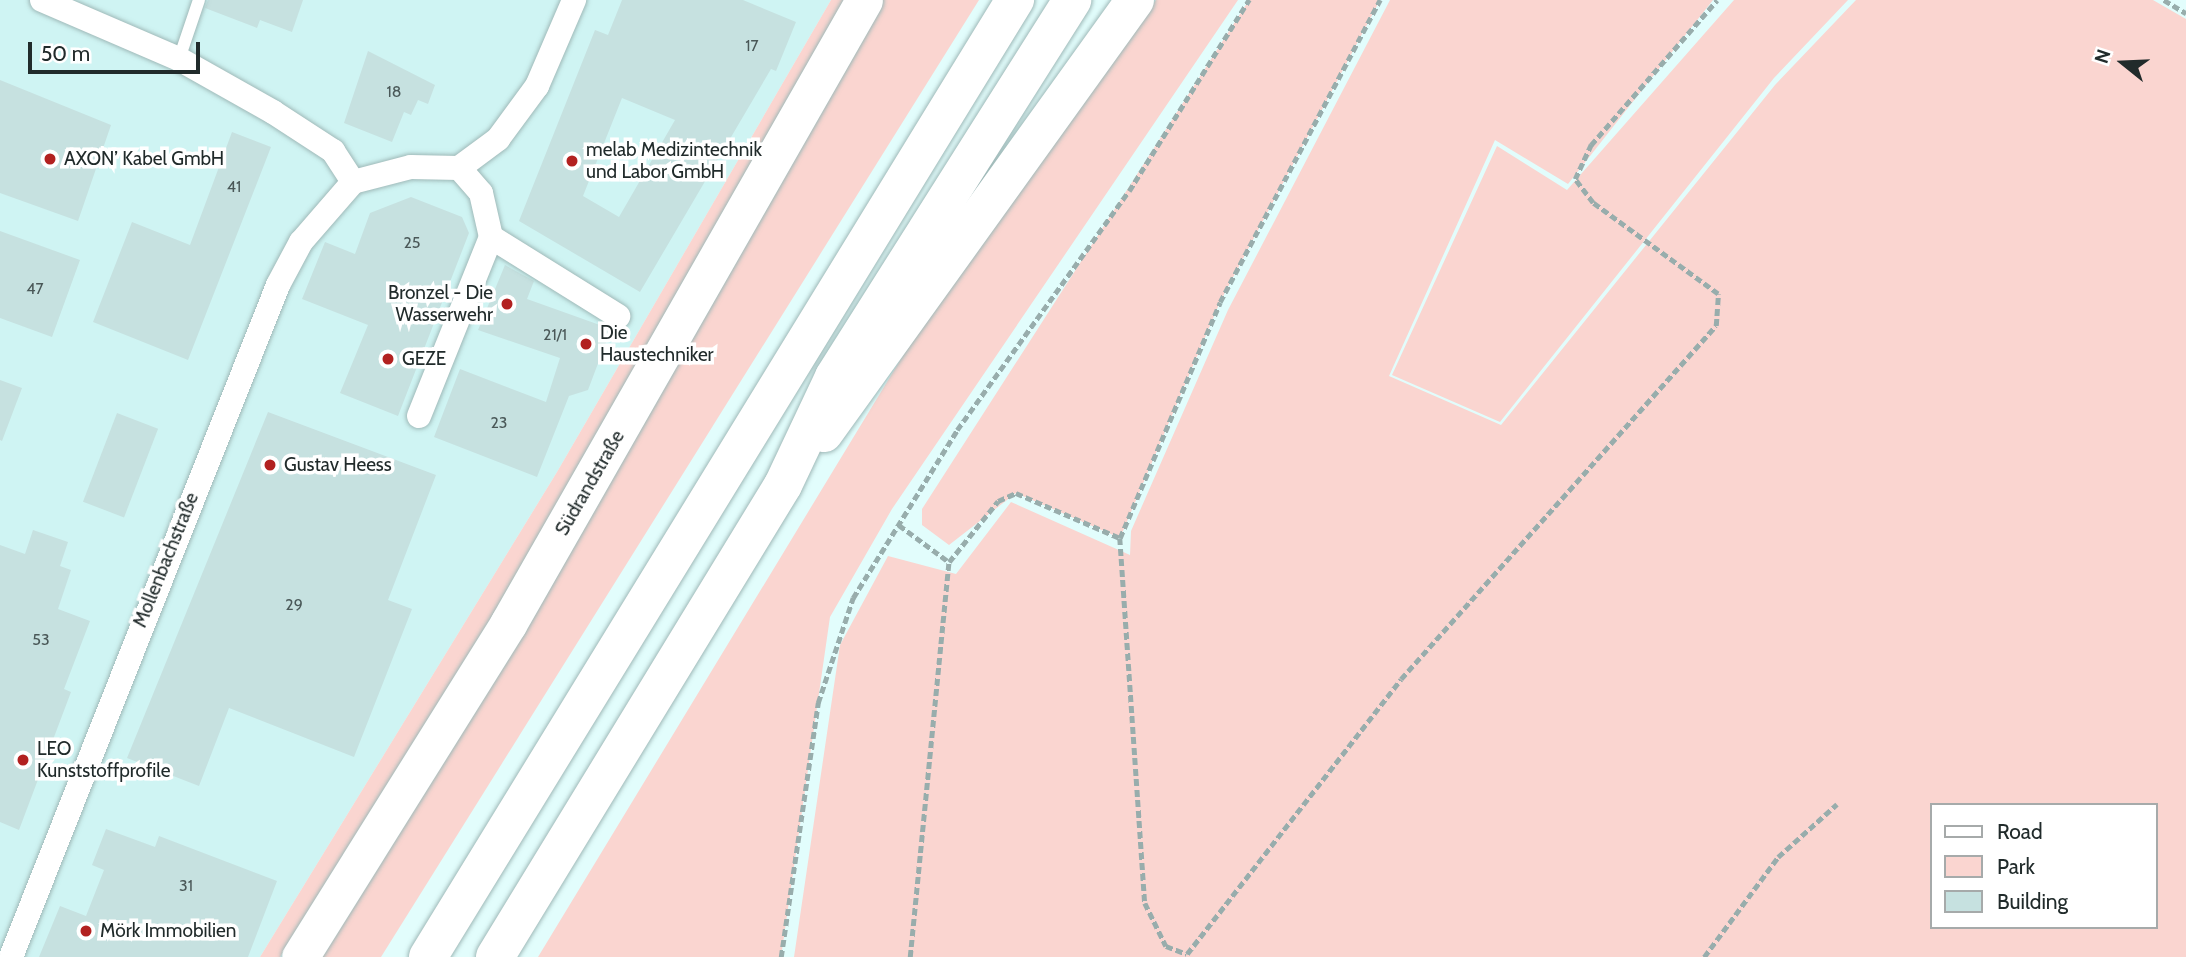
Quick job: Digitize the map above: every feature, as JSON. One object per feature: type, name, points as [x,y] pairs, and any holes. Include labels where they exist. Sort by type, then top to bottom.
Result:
[{"type":"highway","points":[[428,957],[1015,0]]},
{"type":"highway","points":[[495,957],[783,485],[834,377],[1072,0]]},
{"type":"highway","points":[[783,485],[868,378],[1135,0]]},
{"type":"main road","name":"Südrandstraße","points":[[300,957],[508,624],[864,0]]},
{"type":"street","points":[[42,0],[179,59],[333,151],[353,182],[411,167],[459,168],[498,139],[537,86],[574,0]]},
{"type":"street","points":[[419,416],[491,236],[481,193],[459,168]]},
{"type":"street","name":"Mollenbachstraße","points":[[11,957],[278,285],[301,242],[353,182]]},
{"type":"street","points":[[491,236],[618,316]]},
{"type":"lane","points":[[179,59],[199,0]]},
{"type":"path","points":[[781,957],[818,703],[834,642],[899,525],[957,430],[1129,191],[1249,0]]},
{"type":"path","points":[[1380,0],[1220,302],[1120,538],[1145,903],[1166,946],[1187,954],[1401,680],[1716,326],[1718,294],[1593,203],[1575,178],[1591,145],[1717,0]]},
{"type":"path","points":[[2164,0],[2186,13]]},
{"type":"path","points":[[910,957],[949,562],[998,500],[1016,493],[1120,538]]},
{"type":"path","points":[[899,525],[949,562]]},
{"type":"path","points":[[1704,957],[1778,857],[1837,804]]},
{"type":"shaded area","points":[[0,0],[831,0],[557,472],[260,957],[0,957]]},
{"type":"green space","points":[[831,0],[847,0],[467,661],[280,957],[260,957],[557,472]]},
{"type":"green space","points":[[879,0],[979,0],[381,957],[310,957]]},
{"type":"green space","points":[[1156,0],[1238,0],[892,509],[830,617],[781,957],[538,957],[907,349]]},
{"type":"green space","points":[[1249,0],[1380,0],[1220,302],[1120,538],[1016,493],[949,545],[922,525],[922,509]]},
{"type":"green space","points":[[1390,0],[1713,0],[1568,184],[1495,140],[1389,376],[1501,425],[1775,85],[1856,0],[2153,0],[2186,19],[2186,957],[794,957],[840,645],[888,556],[956,574],[1011,502],[1130,555],[1131,531],[1228,310]]},
{"type":"green space","points":[[1734,0],[1848,0],[1774,78],[1500,422],[1392,375],[1497,146],[1567,190]]},
{"type":"building","points":[[208,0],[303,0],[292,32],[260,20],[257,28],[205,8]]},
{"type":"building","points":[[622,0],[743,0],[796,22],[776,71],[771,69],[640,292],[519,221],[595,30],[608,35]],"holes":[[[622,98],[675,120],[619,217],[583,196]]]},
{"type":"building","points":[[368,51],[435,85],[428,104],[418,100],[411,115],[404,112],[392,142],[344,123]]},
{"type":"building","name":"AXON’ Kabel GmbH","points":[[0,80],[111,125],[78,221],[0,193]]},
{"type":"building","points":[[232,132],[271,147],[188,360],[93,322],[132,222],[190,245]]},
{"type":"building","name":"GEZE","points":[[411,197],[462,217],[469,233],[398,416],[340,393],[368,325],[302,299],[325,242],[355,254],[370,213]]},
{"type":"building","points":[[0,231],[80,260],[52,337],[0,318]]},
{"type":"building","points":[[505,265],[534,281],[527,299],[611,329],[588,390],[569,396],[537,477],[434,437],[460,369],[546,402],[560,358],[478,330]]},
{"type":"building","points":[[0,380],[22,388],[2,441],[0,440]]},
{"type":"building","points":[[268,412],[436,475],[388,600],[412,609],[354,757],[229,708],[199,786],[127,758]]},
{"type":"building","points":[[117,413],[158,429],[124,517],[83,502]]},
{"type":"building","points":[[33,530],[68,542],[60,566],[71,570],[58,609],[90,621],[64,689],[71,692],[19,830],[0,822],[0,545],[25,554]]},
{"type":"building","points":[[106,829],[155,847],[159,836],[277,881],[248,957],[39,957],[60,906],[86,916],[104,870],[92,865]]},
{"type":"place","name":"AXON’ Kabel GmbH","points":[[50,159]]},
{"type":"place","name":"melab Medizintechnik und Labor GmbH","points":[[572,161]]},
{"type":"place","name":"Bronzel - Die Wasserwehr","points":[[507,304]]},
{"type":"place","name":"Die Haustechniker","points":[[586,344]]},
{"type":"place","name":"GEZE","points":[[388,359]]},
{"type":"place","name":"Gustav Heess","points":[[270,465]]},
{"type":"place","name":"LEO Kunststoffprofile","points":[[23,760]]},
{"type":"place","name":"Mörk Immobilien","points":[[86,931]]}]
